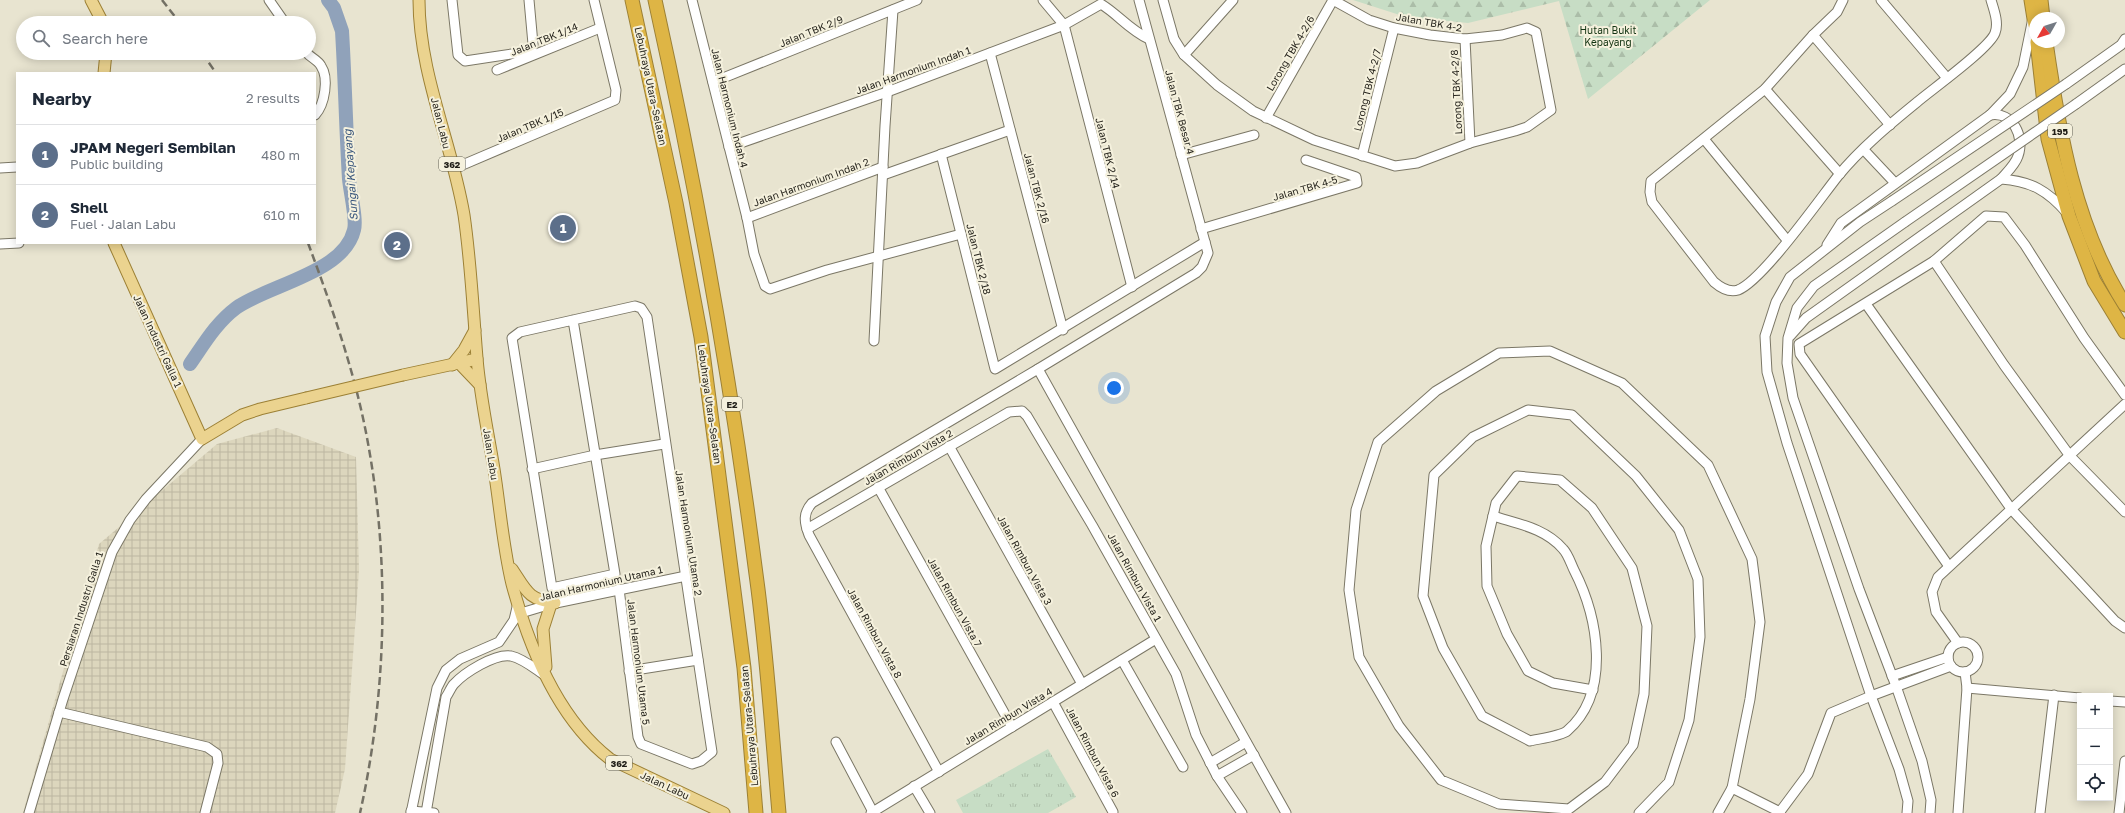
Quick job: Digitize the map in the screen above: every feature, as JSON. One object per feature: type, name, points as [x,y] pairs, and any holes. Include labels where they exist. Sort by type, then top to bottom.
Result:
[{"type":"highway","name":"Lebuhraya Utara–Selatan","points":[[632,0],[676,203],[701,337],[744,668],[756,811]]},
{"type":"highway","name":"Lebuhraya Utara–Selatan","points":[[655,0],[682,120],[699,210],[740,451],[757,577],[780,813]]},
{"type":"highway","points":[[2037,12],[2041,0]]},
{"type":"highway","name":"195","points":[[2038,48],[2048,139],[2069,216],[2094,281],[2125,332]]},
{"type":"highway","name":"195","points":[[2047,48],[2060,133],[2071,176],[2096,248],[2112,284],[2125,305]]},
{"type":"main road","points":[[91,0],[99,16]]},
{"type":"main road","name":"Jalan Labu","points":[[419,0],[422,46],[464,212],[471,265],[480,385],[508,564],[520,608],[546,676],[561,703],[577,727],[595,747],[610,759],[724,813]]},
{"type":"main road","points":[[104,72],[105,60]]},
{"type":"main road","name":"Jalan Industri Galla 1","points":[[114,244],[202,439]]},
{"type":"main road","points":[[456,364],[475,329]]},
{"type":"main road","points":[[202,439],[242,415],[260,409],[477,359]]},
{"type":"main road","points":[[456,364],[480,385]]},
{"type":"main road","points":[[508,564],[525,589],[532,596],[539,601],[553,604],[543,629],[546,676]]},
{"type":"street","points":[[269,0],[280,16]]},
{"type":"street","points":[[452,0],[458,55],[465,61],[518,53],[530,49],[533,44],[529,0]]},
{"type":"street","points":[[594,0],[600,28]]},
{"type":"street","name":"Jalan TBK 2/9","points":[[712,82],[917,0]]},
{"type":"street","points":[[1043,0],[1064,24]]},
{"type":"street","name":"Jalan TBK Besar 4","points":[[1139,0],[1201,229],[1206,242]]},
{"type":"street","points":[[1164,0],[1174,39],[1184,55],[1217,85],[1266,118],[1314,140],[1395,166],[1417,163],[1470,143]]},
{"type":"street","points":[[1184,55],[1233,0]]},
{"type":"street","name":"Jalan TBK 4-2","points":[[1333,0],[1359,15],[1394,28],[1465,39],[1502,35],[1527,28],[1536,32],[1551,110],[1527,127],[1470,143]]},
{"type":"street","name":"Lorong TBK 4-2/6","points":[[1266,118],[1333,0]]},
{"type":"street","points":[[1842,0],[1837,12],[1813,35],[1765,89],[1651,181],[1650,192],[1652,202],[1714,282],[1722,288],[1732,291],[1740,290],[1760,273],[1840,174],[1890,125],[1980,52],[1995,33],[1996,19],[1991,0]]},
{"type":"street","points":[[1880,0],[1947,78]]},
{"type":"street","name":"Jalan Harmonium Indah 4","points":[[695,1],[712,82],[747,218],[754,254],[762,281],[765,286],[770,289],[827,270],[878,257]]},
{"type":"street","name":"Jalan Harmonium Indah 1","points":[[729,148],[887,92],[990,53],[1064,24],[1101,4],[1109,9],[1134,32],[1149,39]]},
{"type":"street","points":[[874,341],[887,92],[893,10]]},
{"type":"street","name":"Jalan TBK 2/14","points":[[1064,24],[1132,287]]},
{"type":"street","name":"Jalan TBK 1/15","points":[[453,169],[615,100],[616,90],[600,28]]},
{"type":"street","name":"Jalan TBK 1/14","points":[[497,70],[600,28]]},
{"type":"street","name":"Lorong TBK 4-2/7","points":[[1362,156],[1394,28]]},
{"type":"street","points":[[1813,35],[1890,125]]},
{"type":"street","name":"Lorong TBK 4-2/8","points":[[1465,39],[1470,143]]},
{"type":"street","points":[[1907,813],[1908,801],[1899,769],[1870,696],[1787,443],[1767,372],[1765,336],[1776,302],[1790,277],[1892,201],[2122,45],[2125,39]]},
{"type":"street","points":[[1820,254],[1841,223],[1990,115],[2010,94],[2023,67],[2029,43]]},
{"type":"street","name":"Jalan TBK 2/16","points":[[990,53],[1063,330]]},
{"type":"street","points":[[315,60],[320,64],[325,78],[322,104],[316,113]]},
{"type":"street","points":[[1930,813],[1931,800],[1922,761],[1896,686],[1858,589],[1793,398],[1787,363],[1788,338],[1797,308],[1814,286],[2125,69]]},
{"type":"street","points":[[1765,89],[1840,174]]},
{"type":"street","points":[[1788,338],[1806,318],[2002,179],[2018,156],[2020,148],[2018,132],[2013,122],[2003,115],[1990,115]]},
{"type":"street","name":"Jalan Harmonium Indah 2","points":[[747,218],[883,171],[941,154],[1010,130]]},
{"type":"street","points":[[1181,155],[1254,135]]},
{"type":"street","points":[[1704,139],[1787,240]]},
{"type":"street","points":[[1864,150],[1895,183]]},
{"type":"street","name":"Jalan TBK 2/18","points":[[941,154],[996,369],[1063,330]]},
{"type":"street","name":"Jalan TBK 4-5","points":[[1201,229],[1357,183],[1356,177],[1306,160]]},
{"type":"street","points":[[0,168],[16,167]]},
{"type":"street","points":[[2002,179],[2019,180],[2039,188],[2054,198],[2069,216]]},
{"type":"street","points":[[1948,565],[1800,354],[1799,344],[1934,261],[1986,216],[2004,217],[2025,246],[2084,338],[2125,394]]},
{"type":"street","points":[[878,257],[961,234]]},
{"type":"street","points":[[1063,330],[1206,242]]},
{"type":"street","points":[[1206,242],[1206,257],[1202,268],[1196,273],[1038,369],[1286,813]]},
{"type":"street","points":[[0,244],[16,243]]},
{"type":"street","points":[[1934,261],[2004,364],[2070,456],[2125,512]]},
{"type":"street","points":[[1866,304],[2012,510],[2115,621],[2125,628]]},
{"type":"street","name":"Jalan Harmonium Utama 2","points":[[573,320],[635,306],[641,308],[647,317],[664,444],[686,576],[712,752],[701,762],[692,764],[641,744],[638,737]]},
{"type":"street","points":[[573,320],[615,574],[552,588],[511,343],[512,338],[520,332],[573,320]]},
{"type":"street","points":[[1593,690],[1553,683],[1528,671],[1507,634],[1487,586],[1486,546],[1496,502],[1518,476],[1560,480],[1592,508],[1632,568],[1647,626],[1644,694],[1633,745],[1605,782],[1569,809],[1499,804],[1440,780],[1399,726],[1359,657],[1349,590],[1356,510],[1378,442],[1436,391],[1499,353],[1550,351],[1622,384],[1708,465],[1752,559],[1760,622],[1750,699],[1732,788],[1718,813]]},
{"type":"street","name":"Jalan Rimbun Vista 8","points":[[938,772],[807,529],[804,520],[806,510],[812,503],[1038,369]]},
{"type":"street","points":[[1958,643],[1936,612],[1932,592],[1938,576],[1948,565],[2012,510],[2125,404]]},
{"type":"street","points":[[1493,516],[1540,530],[1564,549],[1586,592],[1598,649],[1593,690],[1584,714],[1566,733],[1530,741],[1482,716],[1443,648],[1423,596],[1434,475],[1473,437],[1528,410],[1572,415],[1636,476],[1679,530],[1698,579],[1700,637],[1689,720],[1669,782],[1639,813]]},
{"type":"street","name":"Jalan Rimbun Vista 2","points":[[807,529],[1009,412],[1022,411]]},
{"type":"street","name":"Jalan Rimbun Vista 1","points":[[1022,411],[1027,416],[1092,525],[1176,674],[1196,735],[1217,776],[1242,813]]},
{"type":"street","name":"Persiaran Industri Galla 1","points":[[29,813],[59,712],[112,552],[130,520],[146,499],[202,439]]},
{"type":"street","points":[[532,469],[595,455],[664,444]]},
{"type":"street","name":"Jalan Rimbun Vista 3","points":[[949,446],[1082,684]]},
{"type":"street","name":"Jalan Rimbun Vista 7","points":[[878,487],[1012,727]]},
{"type":"street","name":"Jalan Harmonium Utama 1","points":[[520,608],[553,604],[686,576]]},
{"type":"street","name":"Jalan Harmonium Utama 5","points":[[619,589],[638,737]]},
{"type":"street","points":[[520,608],[514,620],[499,642],[460,659],[446,670],[437,688],[411,812],[429,813],[446,697],[453,685],[476,667],[501,656],[510,656],[522,660],[546,676]]},
{"type":"street","name":"Jalan Rimbun Vista 4","points":[[872,812],[1156,639]]},
{"type":"street","points":[[1958,643],[1968,643],[1977,653],[1976,664],[1970,671],[1965,672],[1954,670],[1948,657],[1951,648],[1958,643]]},
{"type":"street","points":[[1892,676],[1948,657]]},
{"type":"street","points":[[629,671],[698,660]]},
{"type":"street","points":[[1122,660],[1183,767]]},
{"type":"street","points":[[1732,788],[1780,812],[1808,774],[1831,713],[1870,696],[1951,666]]},
{"type":"street","points":[[1958,813],[1967,688],[1965,672]]},
{"type":"street","points":[[1967,688],[2077,698]]},
{"type":"street","points":[[2040,813],[2054,695]]},
{"type":"street","points":[[2113,701],[2125,702]]},
{"type":"street","name":"Jalan Rimbun Vista 6","points":[[1053,702],[1113,812]]},
{"type":"street","points":[[59,712],[207,747],[216,754],[218,763],[205,813]]},
{"type":"street","points":[[836,742],[872,812]]},
{"type":"street","points":[[1210,763],[1246,742]]},
{"type":"street","points":[[1217,776],[1254,754]]},
{"type":"street","points":[[2119,813],[2125,761]]},
{"type":"street","points":[[914,786],[930,813]]},
{"type":"shaded area","points":[[277,428],[356,457],[359,570],[345,769],[335,813],[23,813],[99,544],[217,444]]},
{"type":"green space","name":"Hutan Bukit Kepayang","points":[[1353,0],[1710,0],[1588,99],[1559,1],[1468,23],[1406,17]]},
{"type":"green space","points":[[1048,749],[1076,797],[1048,813],[963,813],[956,800]]},
{"type":"waterway","name":"Sungai Kepayang","points":[[190,364],[216,327],[236,308],[250,300],[321,268],[336,257],[347,245],[354,230],[354,213],[349,179],[342,31],[334,8],[328,0]]},
{"type":"railway","points":[[162,0],[175,16]]},
{"type":"railway","points":[[207,60],[215,72]]},
{"type":"railway","points":[[308,244],[351,370],[364,423],[376,494],[382,585],[380,678],[369,769],[360,813]]},
{"type":"place","name":"JPAM Negeri Sembilan","points":[[563,228]]},
{"type":"place","name":"Shell","points":[[397,245]]}]
